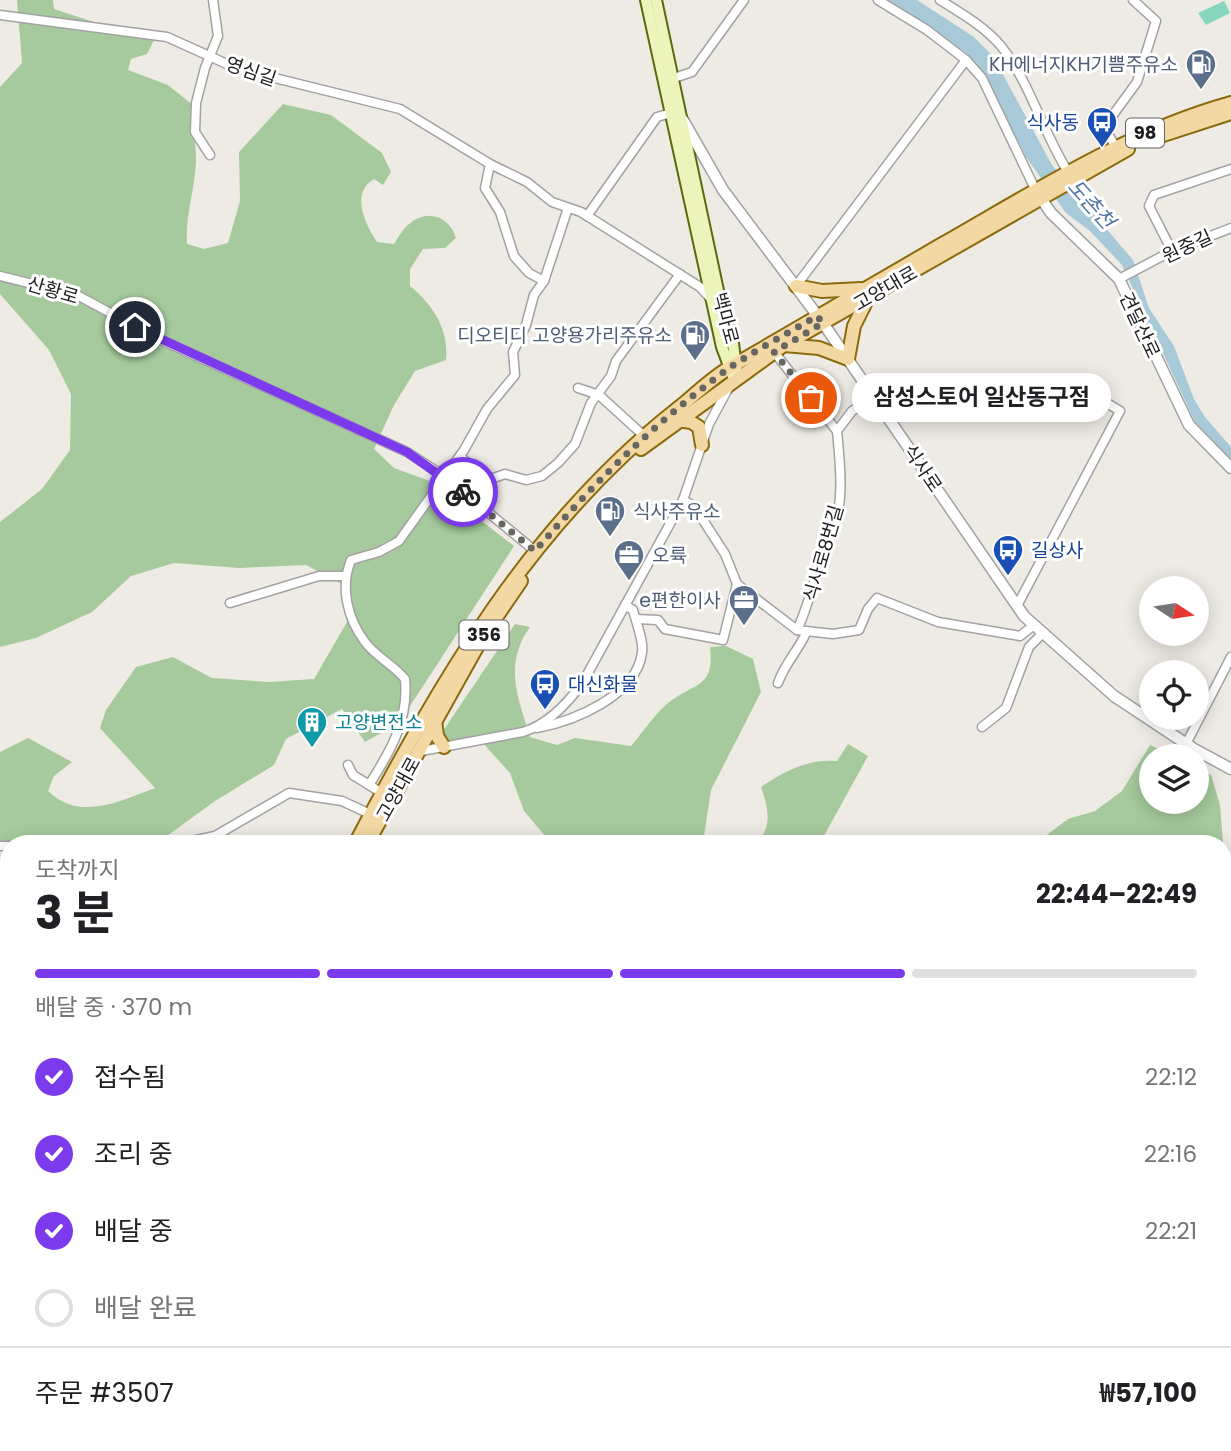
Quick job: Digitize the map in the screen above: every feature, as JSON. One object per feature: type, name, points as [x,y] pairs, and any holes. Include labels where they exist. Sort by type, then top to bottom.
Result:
[{"type":"main road","name":"백마로","points":[[646,0],[712,300],[733,371]]},
{"type":"main road","name":"백마로","points":[[656,0],[733,371]]},
{"type":"main road","name":"98","points":[[1069,178],[1115,146],[1171,121],[1231,103]]},
{"type":"main road","name":"356","points":[[1042,193],[1152,139],[1231,113]]},
{"type":"main road","name":"고양대로","points":[[371,835],[412,752],[490,610],[535,551],[588,489],[643,435],[733,371],[1042,193]]},
{"type":"main road","points":[[779,348],[819,348],[848,359],[854,327],[867,293],[822,292],[796,286]]},
{"type":"main road","name":"고양대로","points":[[360,835],[382,793],[435,720],[487,630],[540,555],[592,495],[649,441],[678,420],[733,371],[779,348],[820,320]]},
{"type":"main road","points":[[678,420],[691,422],[699,427],[702,445]]},
{"type":"main road","points":[[435,720],[437,736],[444,747]]},
{"type":"street","points":[[210,155],[195,132],[197,103],[219,26],[213,0]]},
{"type":"street","points":[[674,78],[692,72],[744,0]]},
{"type":"street","points":[[878,0],[927,30],[965,60],[982,78],[1042,193]]},
{"type":"street","points":[[940,0],[976,24],[1002,47],[1069,178]]},
{"type":"street","points":[[1115,146],[1107,132],[1110,119],[1137,82],[1156,21],[1133,0]]},
{"type":"street","name":"영심길","points":[[0,15],[167,37],[239,69],[400,109],[490,164],[527,182],[552,202],[587,216],[701,287],[712,300]]},
{"type":"street","points":[[796,286],[965,60]]},
{"type":"street","points":[[587,216],[657,117],[671,113]]},
{"type":"street","name":"식사로","points":[[671,113],[683,120],[723,190],[848,359],[1017,606],[1034,625],[1114,696],[1186,744]]},
{"type":"street","points":[[490,164],[485,188],[500,212],[508,246],[529,273],[544,281]]},
{"type":"street","points":[[1172,251],[1149,206],[1154,195],[1231,169]]},
{"type":"street","name":"견달산로","points":[[1042,193],[1121,277],[1189,425],[1231,468]]},
{"type":"street","points":[[230,603],[318,576],[345,576],[351,560],[379,552],[399,541],[460,456],[486,409],[515,375],[513,352],[526,325],[534,295],[544,281],[568,208]]},
{"type":"street","name":"원중길","points":[[1121,277],[1172,251],[1231,228]]},
{"type":"street","points":[[460,456],[485,481],[505,474],[526,480],[542,476],[575,444],[591,403],[599,395],[616,360],[680,274]]},
{"type":"street","name":"산황로","points":[[0,276],[78,295],[155,337],[407,452],[444,476],[535,551]]},
{"type":"street","points":[[779,348],[837,430],[852,411],[874,398]]},
{"type":"street","points":[[534,728],[568,704],[625,605],[683,499],[733,371]]},
{"type":"street","points":[[1017,606],[1120,411],[1077,385]]},
{"type":"street","points":[[579,388],[599,395],[643,435]]},
{"type":"street","name":"식사로8번길","points":[[778,683],[785,663],[800,646],[801,632],[823,549],[832,533],[841,483],[837,430]]},
{"type":"street","points":[[683,499],[694,506],[725,554],[737,584],[801,632],[833,634],[859,630],[868,609],[877,598],[938,622],[1020,636],[1034,625]]},
{"type":"street","name":"고양대로","points":[[345,576],[346,601],[365,642],[405,680],[407,693],[394,744],[369,785]]},
{"type":"street","points":[[636,620],[658,620],[666,629],[723,640],[737,584]]},
{"type":"street","points":[[412,752],[562,723],[621,690],[642,652],[633,610],[625,605]]},
{"type":"street","points":[[982,727],[1006,708],[1029,647],[1043,633]]},
{"type":"street","points":[[1186,744],[1231,657]]},
{"type":"street","name":"식사로","points":[[1209,757],[1231,769]]},
{"type":"street","name":"고양대로","points":[[348,765],[353,775],[382,793]]},
{"type":"street","name":"고양대로","points":[[217,835],[289,793],[342,801],[370,814]]},
{"type":"green space","points":[[17,0],[53,0],[54,9],[94,22],[158,32],[147,54],[131,59],[128,70],[168,85],[194,106],[196,161],[187,223],[187,244],[204,249],[228,243],[240,201],[239,152],[283,104],[331,115],[382,153],[391,172],[383,185],[374,179],[367,185],[361,200],[364,218],[377,242],[394,244],[406,227],[415,220],[430,216],[448,224],[456,238],[445,248],[423,249],[410,269],[410,286],[426,301],[442,328],[446,360],[415,371],[394,405],[374,449],[394,468],[430,481],[514,546],[399,723],[365,742],[342,709],[286,739],[274,765],[215,801],[168,835],[0,835],[0,752],[28,738],[72,762],[54,776],[48,791],[73,805],[100,806],[155,788],[100,728],[106,710],[136,667],[173,657],[212,678],[269,682],[314,679],[347,622],[342,584],[306,565],[239,568],[174,563],[131,576],[92,612],[36,638],[0,647],[0,522],[42,489],[70,450],[71,394],[49,350],[0,294],[0,87],[22,63]]},
{"type":"green space","points":[[1224,1],[1230,13],[1206,25],[1198,13]]},
{"type":"green space","points":[[515,624],[530,627],[517,655],[515,681],[530,737],[557,745],[575,738],[631,746],[668,703],[706,678],[711,661],[710,647],[726,646],[753,659],[761,692],[711,790],[704,835],[544,835],[524,811],[510,773],[481,741],[451,743],[443,731]]},
{"type":"green space","points":[[848,744],[868,756],[824,835],[762,835],[768,816],[761,787],[797,767],[816,762],[837,761]]},
{"type":"green space","points":[[1139,763],[1139,814],[1209,814],[1209,774],[1220,805],[1222,835],[1047,835],[1068,819],[1095,811],[1122,791]]},
{"type":"water","points":[[887,0],[917,0],[974,37],[993,56],[1052,165],[1133,260],[1149,308],[1174,346],[1194,399],[1205,417],[1231,447],[1231,459],[1207,439],[1195,422],[1122,265],[1090,231],[1066,213],[1026,157],[986,79],[965,52]]},
{"type":"way so far","points":[[463,492],[535,551],[588,489],[643,435],[728,369],[817,316],[823,323],[774,352],[811,398]]},
{"type":"place","name":"KH에너지KH기쁨주유소","points":[[1201,91]]},
{"type":"place","name":"식사동","points":[[1102,149]]},
{"type":"place","name":"디오티디 고양용가리주유소","points":[[695,362]]},
{"type":"place","name":"삼성스토어 일산동구점","points":[[811,398]]},
{"type":"place","name":"식사주유소","points":[[610,538]]},
{"type":"place","name":"길상사","points":[[1008,577]]},
{"type":"place","name":"오륙","points":[[629,582]]},
{"type":"place","name":"e편한이사","points":[[744,627]]},
{"type":"place","name":"대신화물","points":[[545,711]]},
{"type":"place","name":"고양변전소","points":[[312,749]]},
{"type":"route","points":[[135,327],[407,452],[463,492]]},
{"type":"water label","name":"도촌천","points":[[1091,204]]}]
